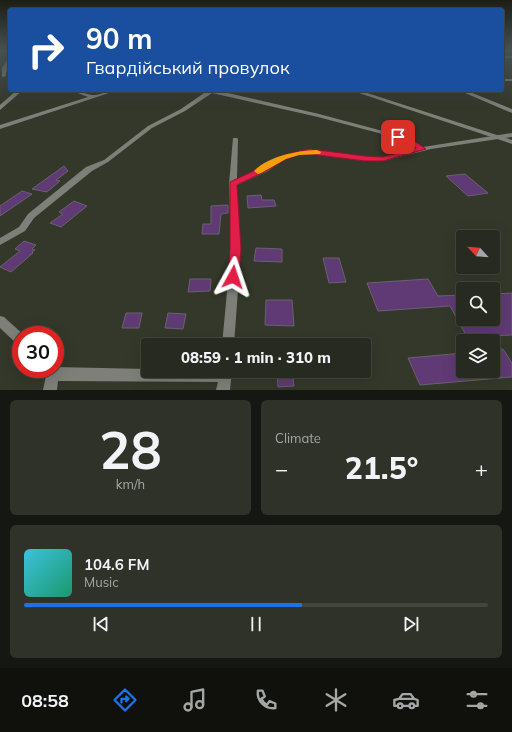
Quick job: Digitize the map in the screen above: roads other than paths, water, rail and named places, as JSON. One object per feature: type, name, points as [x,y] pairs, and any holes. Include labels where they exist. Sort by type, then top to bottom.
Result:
[{"type":"street","points":[[0,98],[16,92]]},
{"type":"street","points":[[0,108],[18,92]]},
{"type":"street","points":[[79,92],[93,97]]},
{"type":"street","points":[[0,127],[109,92]]},
{"type":"street","points":[[0,242],[22,229],[32,216],[89,169],[106,161],[150,127],[183,110],[208,92]]},
{"type":"street","points":[[219,92],[407,139],[422,149]]},
{"type":"street","points":[[360,92],[512,142]]},
{"type":"street","points":[[466,92],[512,111]]},
{"type":"street","points":[[233,184],[265,169],[284,157],[299,153],[310,152],[365,159],[383,159],[422,149],[512,135]]},
{"type":"street","points":[[229,338],[236,249],[233,184],[235,139]]},
{"type":"street","points":[[0,321],[12,332]]},
{"type":"street","points":[[64,372],[141,373]]},
{"type":"street","points":[[50,390],[51,378]]},
{"type":"street","points":[[224,390],[225,378]]}]
